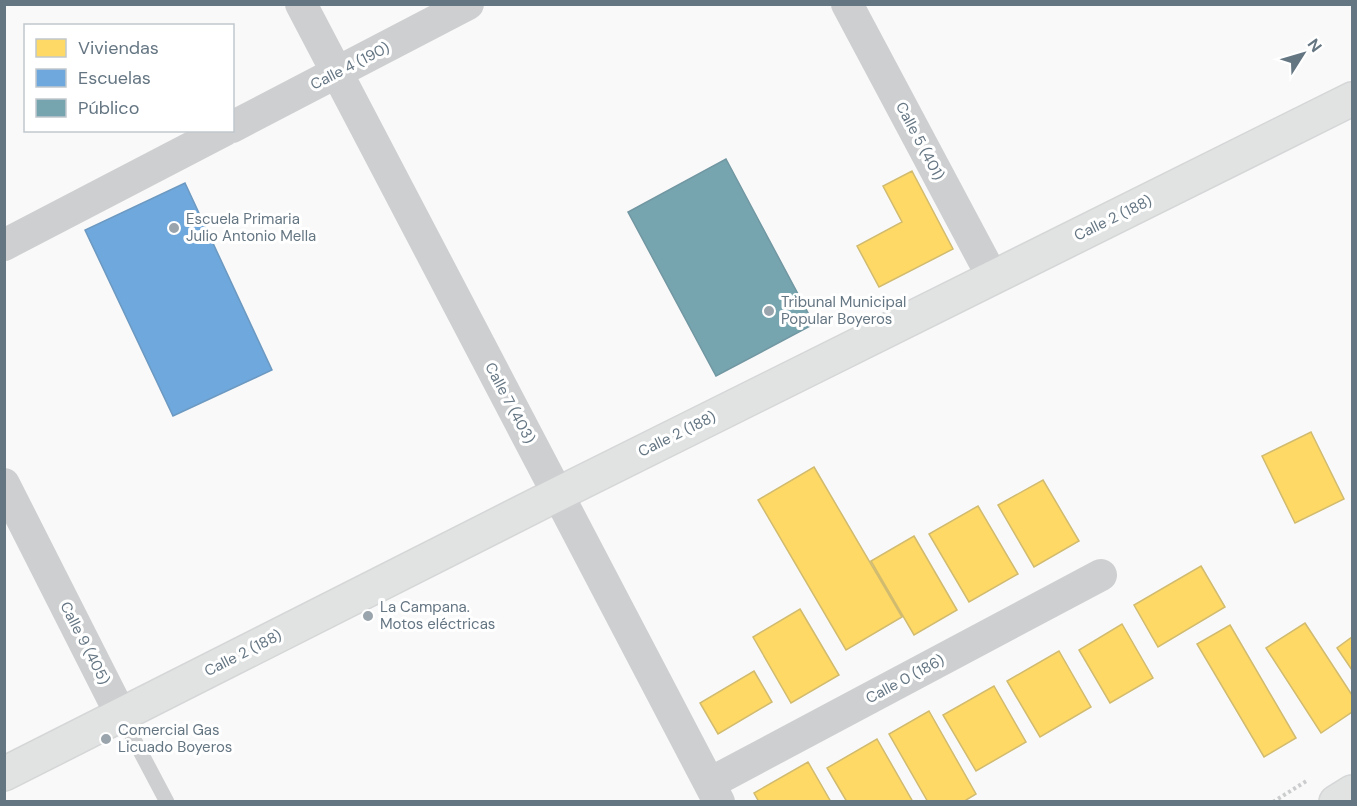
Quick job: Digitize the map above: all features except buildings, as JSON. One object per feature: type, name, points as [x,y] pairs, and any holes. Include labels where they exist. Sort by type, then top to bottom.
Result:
[{"type":"main road","name":"Calle 2 (188)","points":[[4,774],[558,494],[1353,99]]},
{"type":"main road","points":[[1336,801],[1353,792]]},
{"type":"street","name":"Calle 7 (403)","points":[[301,4],[714,792]]},
{"type":"street","name":"Calle 4 (190)","points":[[234,126],[468,4]]},
{"type":"street","name":"Calle 5 (401)","points":[[847,4],[993,278]]},
{"type":"street","points":[[4,245],[221,132]]},
{"type":"street","name":"Calle 9 (405)","points":[[4,484],[121,715]]},
{"type":"street","name":"Calle 0 (186)","points":[[714,792],[1101,575]]},
{"type":"lane","name":"Calle 9 (405)","points":[[121,715],[167,801]]},
{"type":"place","name":"Escuela Primaria Julio Antonio Mella","points":[[174,228]]},
{"type":"place","name":"Tribunal Municipal Popular Boyeros","points":[[769,311]]},
{"type":"place","name":"La Campana. Motos eléctricas","points":[[368,616]]},
{"type":"place","name":"Comercial Gas Licuado Boyeros","points":[[106,739]]}]
